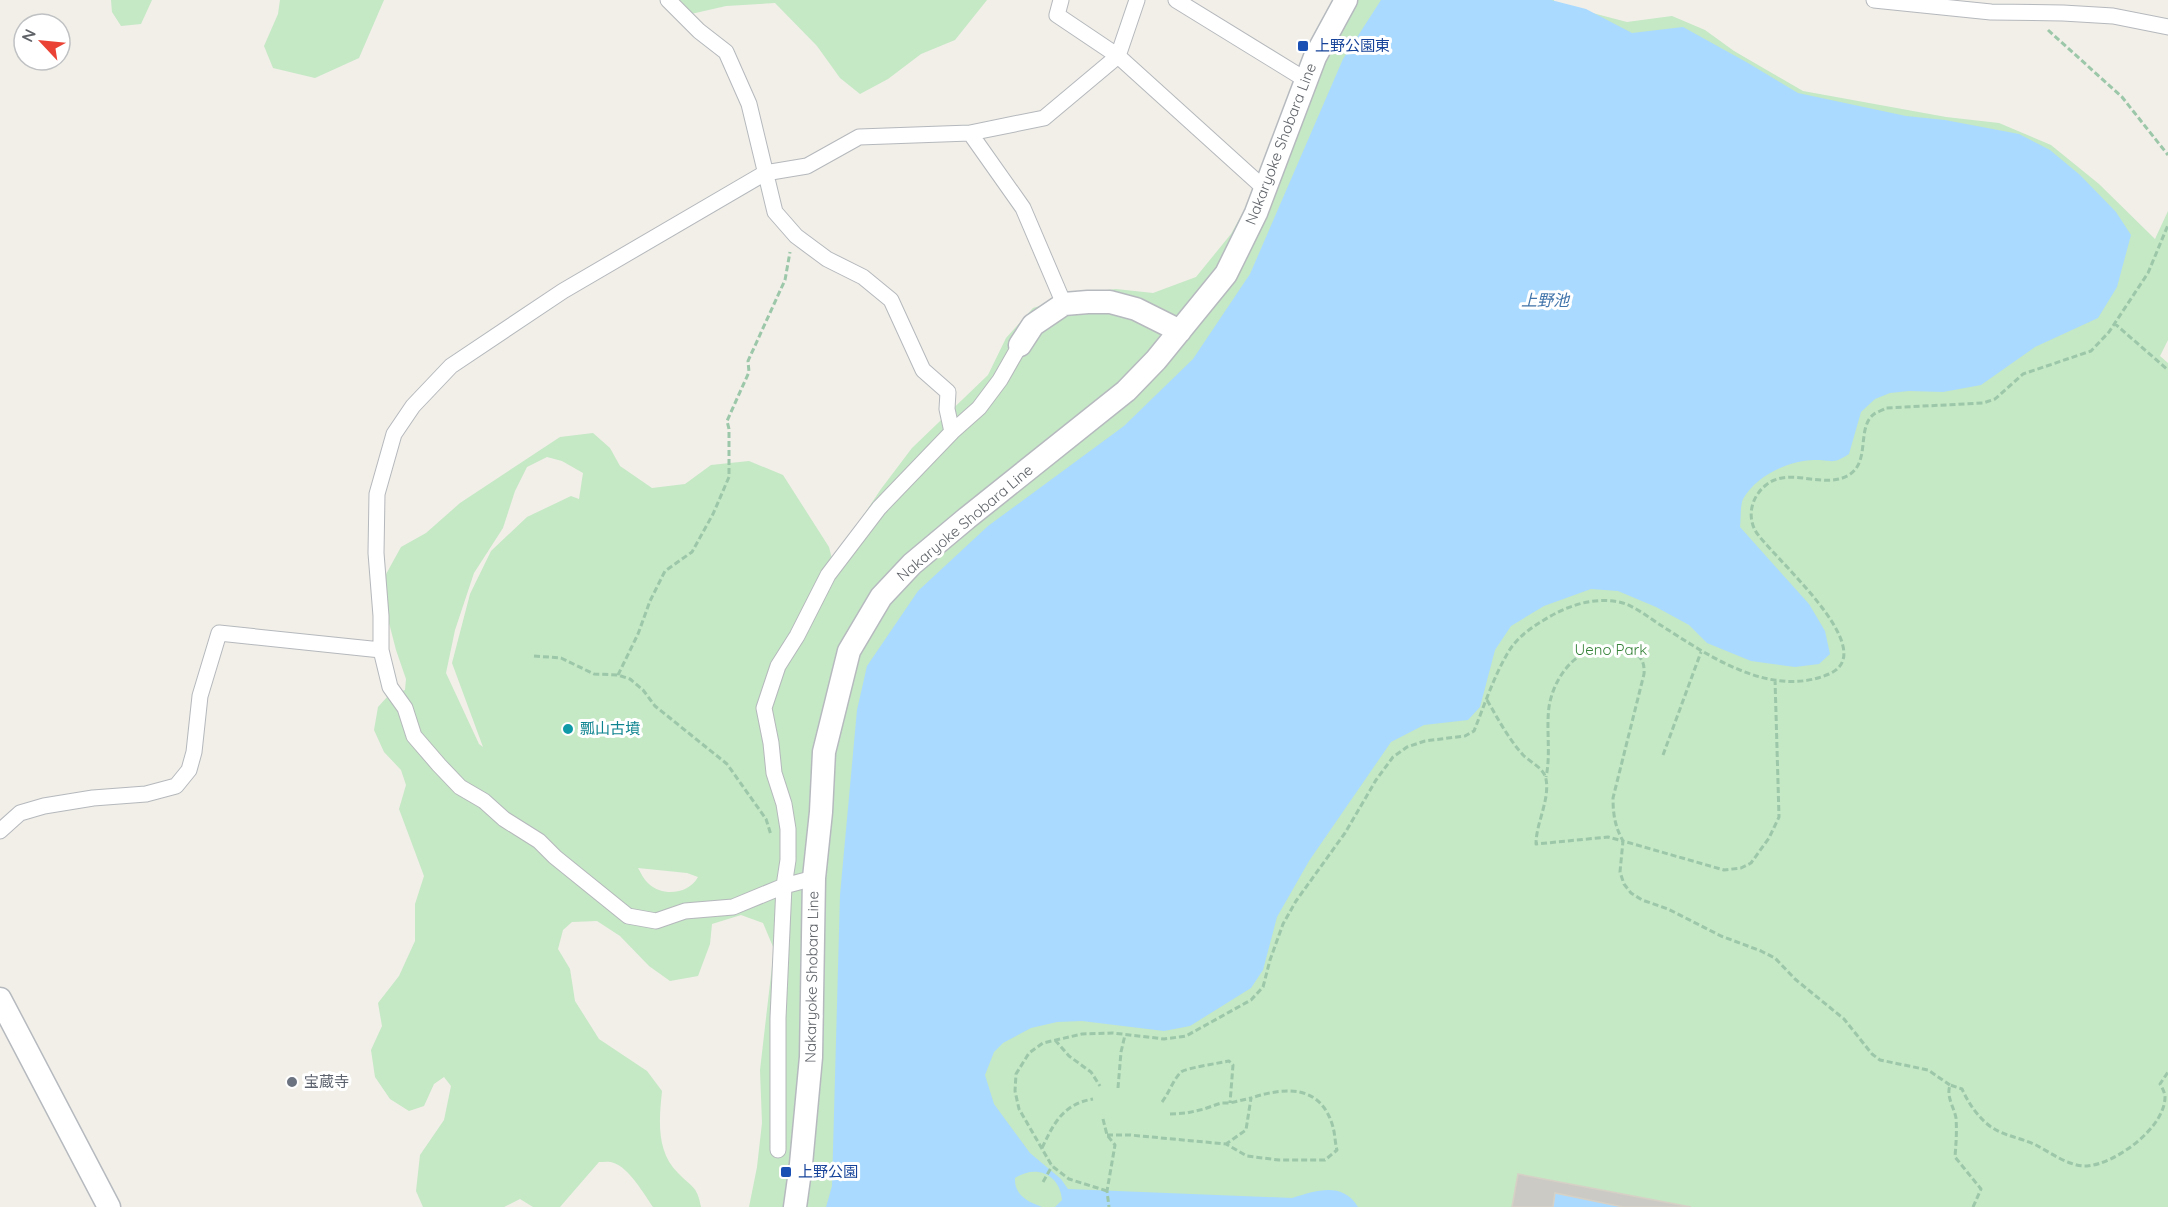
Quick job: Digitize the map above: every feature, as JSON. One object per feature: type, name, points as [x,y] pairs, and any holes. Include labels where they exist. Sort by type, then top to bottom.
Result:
[{"type":"main road","name":"Nakaryoke Shobara Line","points":[[795,1207],[810,1057],[814,878],[824,752],[849,651],[881,597],[912,564],[1126,392],[1156,360],[1226,274],[1256,213],[1315,57],[1346,0]]},
{"type":"main road","points":[[1020,345],[1034,326],[1064,304],[1110,303],[1136,309],[1180,331]]},
{"type":"main road","points":[[0,999],[109,1207]]},
{"type":"street","points":[[668,0],[699,31],[726,52],[748,104],[775,212],[796,236],[827,259],[863,277],[891,300],[923,370],[948,392],[947,409],[952,432]]},
{"type":"street","points":[[1061,0],[1057,15],[1118,56],[1264,189]]},
{"type":"street","points":[[814,878],[784,886],[733,907],[685,911],[656,921],[627,916],[539,841],[504,819],[484,801],[460,786],[439,765],[414,736],[405,708],[390,687],[381,650],[376,553],[377,495],[394,434],[412,406],[451,366],[620,256],[765,173],[807,166],[859,138],[970,133],[1044,118],[1118,56],[1137,0]]},
{"type":"street","points":[[1176,0],[1306,80]]},
{"type":"street","points":[[1874,0],[1991,12],[2113,16],[2168,27]]},
{"type":"street","points":[[970,133],[1023,208],[1064,304]]},
{"type":"street","points":[[778,1150],[778,1018],[788,829],[784,804],[774,772],[764,708],[778,666],[797,636],[828,574],[879,508],[952,432],[979,408],[1000,380],[1020,345]]},
{"type":"street","points":[[0,831],[20,813],[44,806],[93,798],[146,794],[176,786],[189,770],[194,752],[200,696],[219,633],[381,650]]},
{"type":"path","points":[[2028,12],[2122,97],[2168,155]]},
{"type":"path","points":[[1107,1191],[1069,1179],[1052,1166],[1019,1109],[1015,1091],[1016,1074],[1029,1053],[1043,1043],[1082,1034],[1164,1039],[1186,1036],[1251,1000],[1263,987],[1283,924],[1296,901],[1345,833],[1370,790],[1393,757],[1407,747],[1425,741],[1465,736],[1474,731],[1507,655],[1518,638],[1561,610],[1583,602],[1620,602],[1645,615],[1701,652],[1738,671],[1792,681],[1815,679],[1832,673],[1842,663],[1844,649],[1822,607],[1755,531],[1750,513],[1755,498],[1765,486],[1778,479],[1838,479],[1850,474],[1858,465],[1864,445],[1866,425],[1873,415],[1886,408],[1983,402],[1995,399],[2023,374],[2091,351],[2115,323],[2148,273],[2168,225]]},
{"type":"path","points":[[618,675],[638,634],[657,585],[665,572],[692,552],[713,514],[729,477],[727,421],[749,372],[748,361],[785,280],[790,250],[796,236]]},
{"type":"path","points":[[2115,323],[2168,370]]},
{"type":"path","points":[[1774,679],[1779,817],[1769,838],[1755,858],[1741,868],[1724,870],[1690,862],[1623,841],[1608,837],[1536,844],[1548,764],[1550,703],[1558,681],[1577,656],[1600,646],[1616,646],[1639,655],[1645,664],[1642,687],[1613,798],[1613,815],[1623,841],[1620,872],[1624,884],[1631,893],[1721,936],[1775,958],[1795,979],[1839,1014],[1872,1054],[1880,1060],[1928,1070],[1950,1085],[1962,1089],[1971,1107],[1995,1130],[2034,1144],[2080,1166],[2113,1159],[2126,1151],[2148,1131],[2162,1106],[2165,1096],[2160,1084],[2168,1072]]},
{"type":"path","points":[[1663,755],[1701,652]]},
{"type":"path","points":[[534,656],[561,658],[594,674],[618,675],[636,685],[655,706],[728,764],[766,819],[772,840]]},
{"type":"path","points":[[1487,699],[1513,743],[1546,777]]},
{"type":"path","points":[[1118,1088],[1125,1035]]},
{"type":"path","points":[[1055,1040],[1069,1056],[1091,1072],[1100,1086]]},
{"type":"path","points":[[1162,1102],[1182,1071],[1229,1061],[1233,1065],[1230,1103]]},
{"type":"path","points":[[1950,1085],[1948,1090],[1955,1115],[1956,1129],[1955,1156],[1981,1189],[1973,1207]]},
{"type":"path","points":[[1107,1135],[1226,1144],[1247,1156],[1279,1160],[1326,1160],[1337,1150],[1332,1126],[1323,1108],[1311,1096],[1286,1089],[1230,1103],[1221,1103],[1204,1109],[1170,1114]]},
{"type":"path","points":[[1226,1144],[1246,1130],[1251,1098]]},
{"type":"path","points":[[1042,1148],[1058,1119],[1068,1108],[1079,1101],[1093,1099]]},
{"type":"path","points":[[1103,1119],[1107,1135],[1115,1145],[1107,1191],[1109,1207]]},
{"type":"path","points":[[1043,1182],[1052,1166]]},
{"type":"green space","points":[[111,0],[152,0],[141,24],[121,26],[112,12]]},
{"type":"green space","points":[[280,0],[384,0],[359,58],[315,78],[273,68],[264,46],[278,14]]},
{"type":"green space","points":[[678,0],[987,0],[955,40],[921,54],[888,79],[860,94],[840,78],[817,46],[775,3],[726,6],[691,14]]},
{"type":"green space","name":"Ueno Park","points":[[1346,0],[1554,0],[1554,3],[1627,22],[1672,16],[1705,30],[1734,51],[1803,91],[1946,117],[1999,123],[2051,145],[2099,184],[2155,239],[2168,211],[2168,340],[2160,356],[2168,363],[2168,1207],[749,1207],[762,1123],[760,1070],[774,949],[763,923],[741,915],[712,924],[710,944],[698,976],[670,981],[649,966],[620,936],[597,921],[572,922],[563,930],[558,949],[570,969],[575,1001],[599,1039],[647,1071],[662,1091],[660,1124],[662,1145],[671,1164],[696,1191],[701,1207],[653,1207],[625,1170],[614,1163],[599,1162],[560,1207],[533,1207],[520,1199],[504,1207],[423,1207],[416,1191],[420,1155],[444,1120],[451,1086],[444,1077],[434,1084],[424,1106],[409,1111],[390,1099],[375,1077],[371,1050],[382,1026],[378,1003],[399,976],[415,941],[415,904],[424,876],[399,809],[406,785],[401,770],[384,752],[374,730],[378,707],[388,696],[405,690],[406,679],[387,615],[385,576],[401,547],[426,533],[460,503],[560,437],[593,433],[610,448],[620,466],[652,488],[685,484],[711,465],[749,461],[783,475],[829,547],[835,571],[850,547],[859,522],[881,489],[912,448],[988,375],[1006,338],[1033,308],[1081,293],[1116,289],[1153,293],[1196,277],[1231,234],[1269,165]],"holes":[[[547,457],[562,461],[583,473],[579,499],[571,496],[527,517],[491,551],[470,594],[452,663],[483,747],[479,744],[446,673],[455,630],[474,573],[503,528],[515,491],[527,467]],[[638,868],[687,873],[698,877],[694,883],[682,890],[661,891],[649,884]]]},
{"type":"water","name":"上野池","points":[[1381,0],[1551,0],[1586,9],[1632,33],[1683,27],[1798,93],[1906,116],[1945,120],[2019,134],[2050,150],[2080,175],[2116,212],[2131,235],[2117,287],[2098,318],[2035,347],[1981,385],[1943,392],[1890,393],[1875,399],[1861,412],[1849,454],[1835,461],[1814,460],[1784,466],[1765,476],[1749,490],[1742,502],[1740,527],[1809,604],[1825,631],[1830,654],[1819,664],[1795,667],[1751,661],[1707,643],[1689,625],[1656,607],[1618,591],[1591,589],[1544,606],[1511,626],[1495,650],[1480,707],[1468,720],[1424,725],[1391,742],[1309,861],[1277,917],[1263,970],[1251,988],[1190,1026],[1164,1031],[1082,1021],[1057,1022],[1031,1028],[1003,1043],[994,1052],[985,1075],[994,1104],[1030,1153],[1061,1179],[1068,1189],[1292,1198],[1328,1190],[1344,1194],[1358,1207],[1055,1207],[1062,1200],[1057,1184],[1046,1174],[1031,1172],[1015,1178],[1015,1184],[1019,1193],[1027,1200],[1042,1207],[826,1207],[832,1186],[840,895],[857,710],[867,666],[918,591],[988,526],[1124,426],[1193,359],[1250,274],[1343,59]]},
{"type":"water","points":[[1555,1193],[1623,1207],[1553,1207]]},
{"type":"building","points":[[1518,1174],[1691,1207],[1623,1207],[1555,1193],[1553,1207],[1512,1207]]},
{"type":"place","name":"上野公園東","points":[[1303,46]]},
{"type":"place","name":"瓢山古墳","points":[[568,729]]},
{"type":"place","name":"宝蔵寺","points":[[292,1082]]},
{"type":"place","name":"上野公園","points":[[786,1172]]}]
